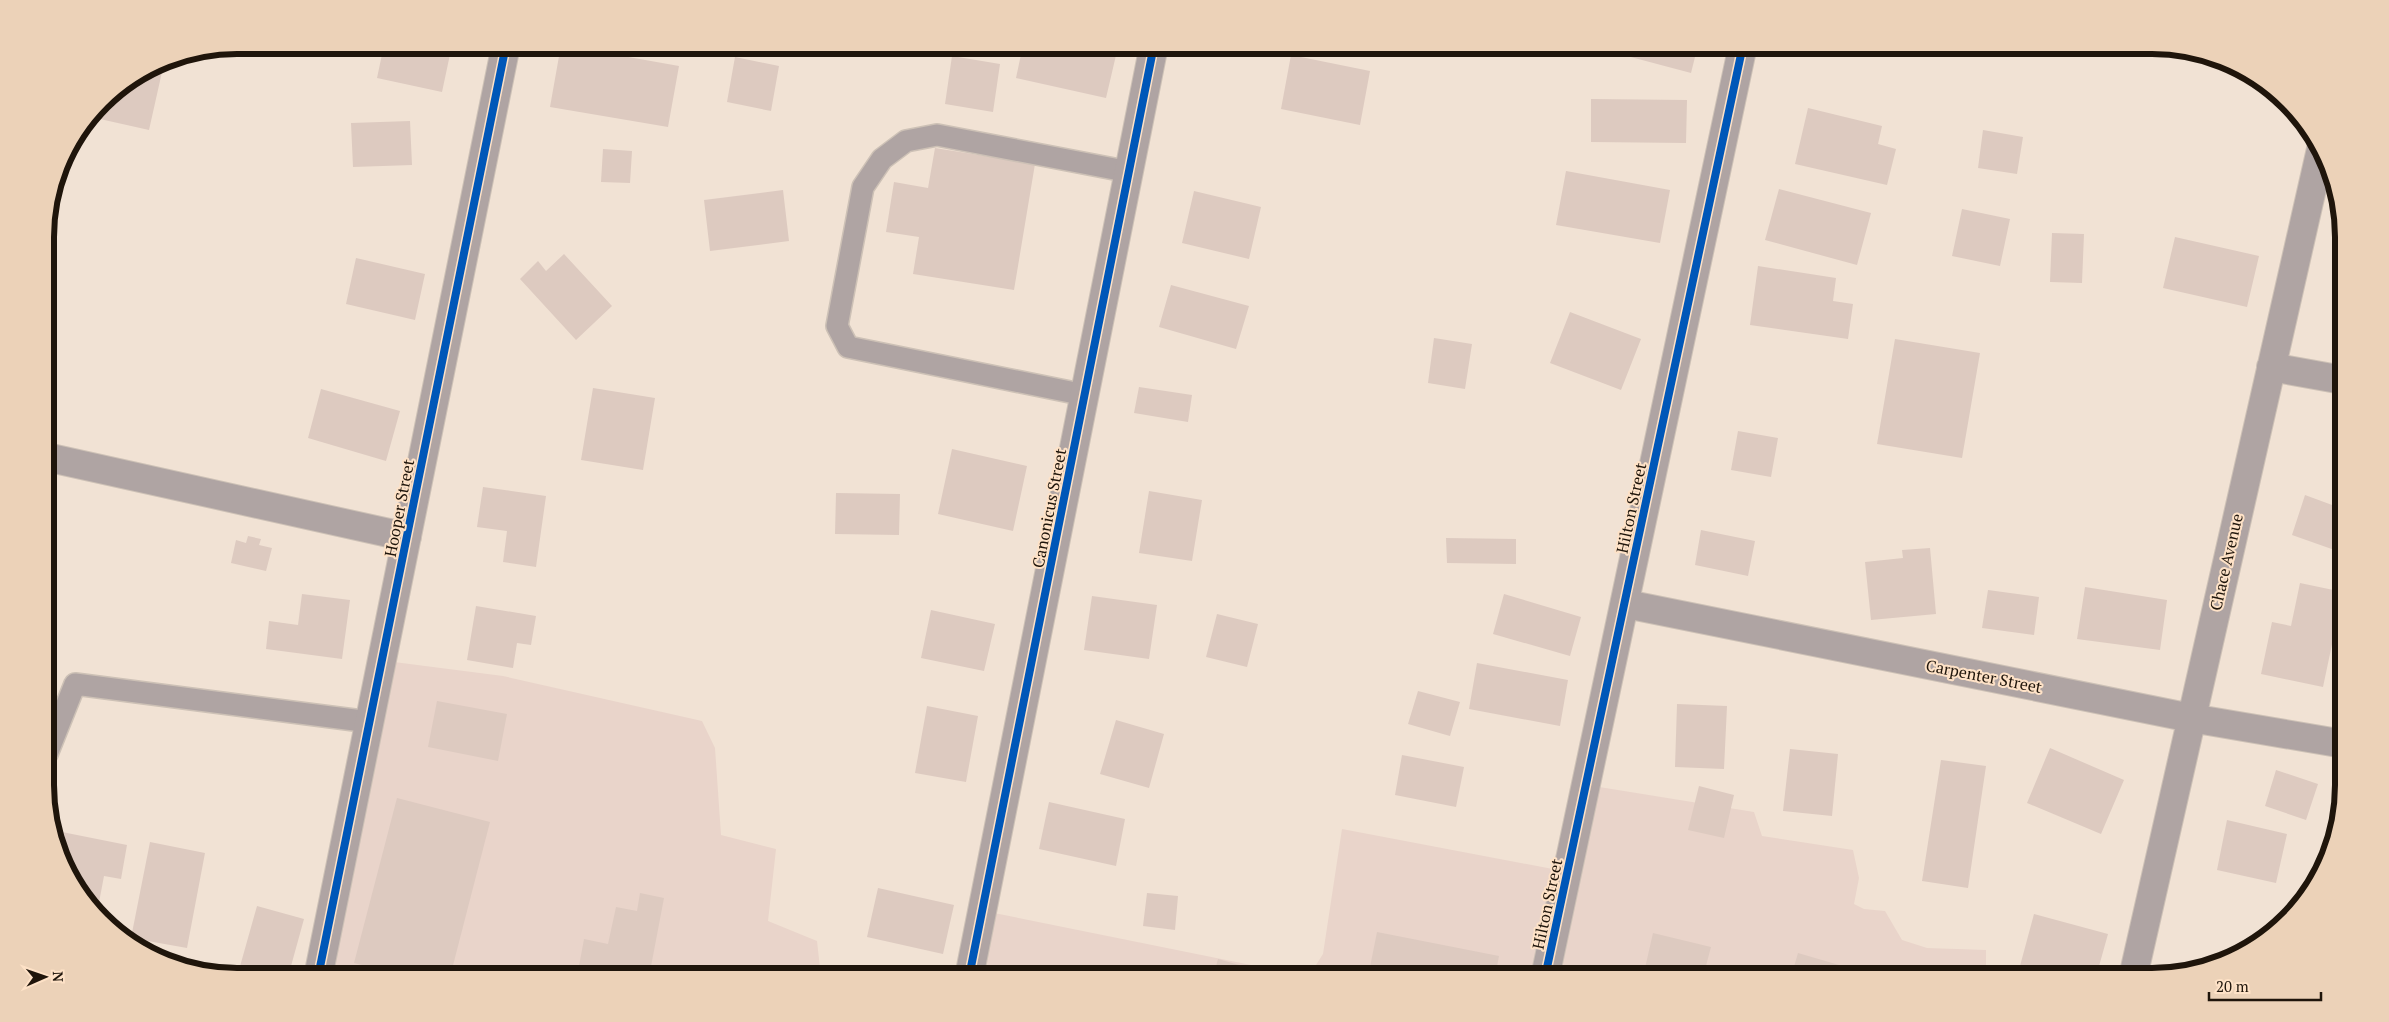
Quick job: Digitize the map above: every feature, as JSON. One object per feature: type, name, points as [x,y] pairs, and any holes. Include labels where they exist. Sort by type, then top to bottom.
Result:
[{"type":"street","name":"Hooper Street","points":[[320,968],[504,54]]},
{"type":"street","name":"Canonicus Street","points":[[971,968],[1152,54]]},
{"type":"street","name":"Hilton Street","points":[[1547,968],[1601,710],[1626,604],[1741,54]]},
{"type":"street","name":"Chace Avenue","points":[[2136,968],[2190,718],[2318,161]]},
{"type":"street","points":[[2271,367],[2335,379]]},
{"type":"street","points":[[54,459],[407,537]]},
{"type":"street","name":"Carpenter Street","points":[[1626,604],[2190,718],[2335,742]]},
{"type":"lane","points":[[1085,395],[848,347],[837,326],[863,186],[882,160],[906,141],[937,134],[1130,172]]},
{"type":"lane","points":[[54,735],[75,684],[370,722]]},
{"type":"shaded area","points":[[394,662],[503,676],[702,721],[715,748],[721,835],[776,849],[768,921],[817,941],[820,968],[327,968]]},
{"type":"shaded area","points":[[1593,786],[1754,812],[1762,836],[1853,850],[1859,878],[1854,904],[1864,909],[1885,911],[1902,940],[1927,948],[1986,950],[1986,968],[1326,968],[1316,965],[1323,954],[1342,829],[1558,870]]},
{"type":"shaded area","points":[[994,913],[1266,968],[975,968]]},
{"type":"building","points":[[382,54],[450,54],[442,92],[377,78]]},
{"type":"building","points":[[559,54],[612,54],[679,66],[668,127],[550,107]]},
{"type":"building","points":[[1021,54],[1116,54],[1106,98],[1016,78]]},
{"type":"building","points":[[1628,54],[1696,54],[1691,73],[1627,56]]},
{"type":"building","points":[[1291,55],[1370,71],[1360,125],[1281,109]]},
{"type":"building","points":[[952,56],[1000,64],[993,112],[945,104]]},
{"type":"building","points":[[735,57],[779,66],[771,111],[727,102]]},
{"type":"building","points":[[162,70],[149,130],[97,118],[125,92],[145,78]]},
{"type":"building","points":[[1591,99],[1687,100],[1686,143],[1591,142]]},
{"type":"building","points":[[1808,108],[1882,126],[1878,144],[1896,149],[1887,185],[1795,164]]},
{"type":"building","points":[[410,121],[412,165],[353,167],[351,123]]},
{"type":"building","points":[[1983,130],[2023,137],[2017,174],[1978,168]]},
{"type":"building","points":[[935,148],[1035,164],[1014,290],[913,274],[919,237],[886,232],[894,182],[928,188]]},
{"type":"building","points":[[603,149],[632,151],[630,183],[601,182]]},
{"type":"building","points":[[1566,171],[1670,190],[1660,243],[1556,225]]},
{"type":"building","points":[[1779,189],[1871,213],[1857,265],[1765,240]]},
{"type":"building","points":[[783,190],[789,241],[710,251],[704,200]]},
{"type":"building","points":[[1194,191],[1261,207],[1249,259],[1182,243]]},
{"type":"building","points":[[1962,209],[2010,219],[2000,266],[1952,256]]},
{"type":"building","points":[[2052,233],[2084,234],[2082,283],[2050,282]]},
{"type":"building","points":[[2175,237],[2259,256],[2247,307],[2163,288]]},
{"type":"building","points":[[564,254],[612,306],[576,340],[520,279],[538,261],[546,271]]},
{"type":"building","points":[[356,258],[425,274],[415,320],[346,304]]},
{"type":"building","points":[[1758,266],[1836,278],[1833,301],[1853,304],[1848,339],[1750,325]]},
{"type":"building","points":[[1171,285],[1249,306],[1236,349],[1159,327]]},
{"type":"building","points":[[1570,312],[1641,339],[1621,390],[1550,363]]},
{"type":"building","points":[[1434,338],[1472,344],[1465,389],[1428,383]]},
{"type":"building","points":[[1895,339],[1980,353],[1962,458],[1877,444]]},
{"type":"building","points":[[1139,387],[1192,395],[1188,422],[1134,413]]},
{"type":"building","points":[[593,388],[655,398],[643,470],[581,460]]},
{"type":"building","points":[[321,389],[400,411],[386,461],[308,438]]},
{"type":"building","points":[[1738,431],[1778,438],[1771,477],[1731,470]]},
{"type":"building","points":[[952,449],[1027,466],[1013,531],[938,514]]},
{"type":"building","points":[[483,487],[546,496],[536,567],[503,562],[507,531],[477,527]]},
{"type":"building","points":[[1149,491],[1202,500],[1192,561],[1139,553]]},
{"type":"building","points":[[836,493],[900,494],[899,535],[835,534]]},
{"type":"building","points":[[2305,495],[2335,506],[2335,550],[2292,535]]},
{"type":"building","points":[[1701,530],[1755,541],[1748,576],[1695,565]]},
{"type":"building","points":[[248,536],[261,539],[259,545],[272,548],[266,571],[231,563],[236,540],[246,543]]},
{"type":"building","points":[[1446,538],[1516,539],[1516,564],[1447,563]]},
{"type":"building","points":[[1930,548],[1936,614],[1871,620],[1865,562],[1903,558],[1902,550]]},
{"type":"building","points":[[2300,583],[2335,590],[2335,630],[2323,687],[2261,674],[2272,622],[2291,626]]},
{"type":"building","points":[[2085,587],[2167,600],[2160,650],[2077,639]]},
{"type":"building","points":[[1988,590],[2039,597],[2034,635],[1982,628]]},
{"type":"building","points":[[302,594],[350,600],[342,659],[266,649],[269,621],[298,625]]},
{"type":"building","points":[[1504,594],[1581,617],[1570,656],[1493,634]]},
{"type":"building","points":[[1092,596],[1157,605],[1149,659],[1084,650]]},
{"type":"building","points":[[476,606],[536,616],[531,645],[517,643],[513,668],[467,660]]},
{"type":"building","points":[[931,610],[995,624],[984,671],[921,658]]},
{"type":"building","points":[[1217,614],[1258,624],[1247,667],[1206,657]]},
{"type":"building","points":[[1477,663],[1568,680],[1560,726],[1469,709]]},
{"type":"building","points":[[1418,691],[1460,702],[1450,736],[1408,724]]},
{"type":"building","points":[[437,701],[507,714],[498,761],[428,747]]},
{"type":"building","points":[[1677,704],[1727,706],[1724,769],[1675,767]]},
{"type":"building","points":[[927,706],[978,716],[966,782],[915,773]]},
{"type":"building","points":[[1116,720],[1164,734],[1149,788],[1100,774]]},
{"type":"building","points":[[2050,748],[2124,780],[2101,834],[2027,803]]},
{"type":"building","points":[[1790,749],[1838,754],[1832,816],[1783,811]]},
{"type":"building","points":[[1402,755],[1464,767],[1456,807],[1395,795]]},
{"type":"building","points":[[1941,760],[1986,766],[1968,888],[1922,881]]},
{"type":"building","points":[[2276,770],[2318,784],[2306,820],[2265,806]]},
{"type":"building","points":[[1699,786],[1734,795],[1724,838],[1688,830]]},
{"type":"building","points":[[397,798],[490,822],[452,968],[373,968],[354,963]]},
{"type":"building","points":[[1049,802],[1125,819],[1116,866],[1039,849]]},
{"type":"building","points":[[2227,820],[2287,834],[2276,883],[2217,870]]},
{"type":"building","points":[[60,832],[127,845],[121,879],[104,876],[98,905],[78,877],[63,844]]},
{"type":"building","points":[[150,842],[205,853],[187,948],[138,939],[132,935]]},
{"type":"building","points":[[878,888],[954,905],[943,954],[867,937]]},
{"type":"building","points":[[640,893],[664,898],[651,968],[579,968],[584,939],[608,944],[616,907],[637,911]]},
{"type":"building","points":[[1147,893],[1178,896],[1175,930],[1143,926]]},
{"type":"building","points":[[257,906],[304,919],[290,968],[240,968]]},
{"type":"building","points":[[2034,914],[2108,934],[2099,968],[2027,968],[2020,966]]},
{"type":"building","points":[[1377,932],[1499,956],[1497,968],[1370,968]]},
{"type":"building","points":[[1653,933],[1711,947],[1705,968],[1645,968]]},
{"type":"building","points":[[1798,953],[1839,965],[1838,968],[1794,968]]},
{"type":"building","points":[[1218,959],[1250,968],[1216,968]]},
{"type":"cycle path","points":[[320,968],[504,54]]},
{"type":"cycle path","points":[[971,968],[1152,54]]},
{"type":"cycle path","points":[[1547,968],[1741,54]]}]
